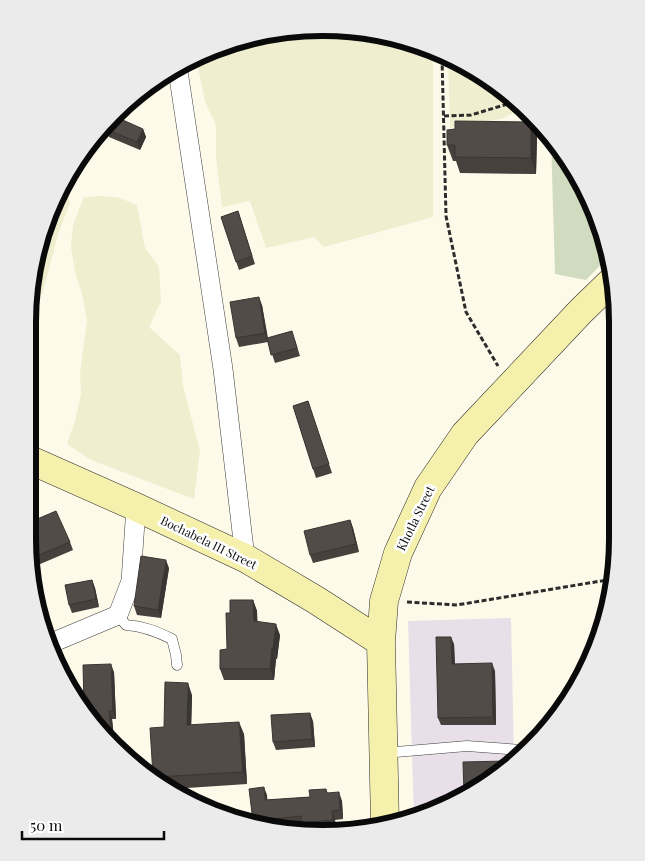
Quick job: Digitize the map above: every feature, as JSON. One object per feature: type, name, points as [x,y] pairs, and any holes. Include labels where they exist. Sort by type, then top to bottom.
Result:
[{"type":"street","points":[[179,75],[223,369],[245,558]]},
{"type":"street","name":"Khotla Street","points":[[385,818],[381,642],[384,601],[398,553],[428,488],[465,434],[606,287]]},
{"type":"street","name":"Bochabela III Street","points":[[36,463],[136,507],[245,558],[316,600],[381,642]]},
{"type":"street","points":[[55,641],[118,615],[131,581],[136,507]]},
{"type":"lane","points":[[118,615],[126,625],[141,626],[172,639],[177,665]]},
{"type":"lane","points":[[383,753],[468,746],[516,750]]},
{"type":"path","points":[[442,63],[446,216],[466,312],[510,386]]},
{"type":"path","points":[[444,116],[471,115],[508,104]]},
{"type":"path","points":[[384,601],[457,605],[605,580]]},
{"type":"shaded area","points":[[511,618],[514,751],[482,777],[449,795],[414,810],[408,621]]},
{"type":"green space","points":[[304,37],[341,37],[397,46],[433,58],[433,217],[324,247],[314,237],[266,248],[250,201],[222,207],[216,157],[216,125],[205,102],[198,65],[230,51],[267,42]]},
{"type":"green space","points":[[448,66],[482,84],[516,112],[501,119],[450,128]]},
{"type":"green space","points":[[551,150],[561,163],[587,213],[594,230],[602,263],[586,280],[555,274]]},
{"type":"green space","points":[[67,194],[70,203],[58,234],[43,292],[38,297],[46,248],[51,230]]},
{"type":"green space","points":[[84,197],[120,198],[137,205],[145,248],[159,267],[161,301],[149,327],[180,355],[183,386],[200,451],[194,499],[91,460],[67,444],[81,395],[80,373],[87,321],[71,247],[73,225]]},
{"type":"building","points":[[121,119],[143,129],[137,142],[110,131]]},
{"type":"building","points":[[455,121],[527,122],[531,126],[531,158],[455,157],[455,145],[447,145],[447,130],[455,129]]},
{"type":"building","points":[[238,211],[252,256],[236,262],[221,217]]},
{"type":"building","points":[[259,297],[265,333],[236,338],[230,302]]},
{"type":"building","points":[[292,331],[297,348],[271,355],[267,338]]},
{"type":"building","points":[[308,401],[329,464],[313,469],[293,406]]},
{"type":"building","points":[[56,511],[70,542],[37,556],[36,520]]},
{"type":"building","points":[[350,520],[356,544],[310,555],[304,531]]},
{"type":"building","points":[[141,556],[166,560],[158,610],[134,606]]},
{"type":"building","points":[[92,580],[96,599],[69,605],[65,585]]},
{"type":"building","points":[[230,600],[253,600],[254,621],[276,624],[270,669],[220,669],[220,650],[227,649],[226,613],[230,613]]},
{"type":"building","points":[[436,637],[451,637],[452,664],[492,663],[493,717],[438,718]]},
{"type":"building","points":[[111,664],[113,711],[109,711],[111,732],[84,698],[83,665]]},
{"type":"building","points":[[165,682],[188,683],[187,725],[239,722],[243,772],[162,777],[153,769],[150,728],[164,727]]},
{"type":"building","points":[[310,713],[312,739],[273,742],[271,715]]},
{"type":"building","points":[[503,761],[482,777],[464,787],[463,762]]},
{"type":"building","points":[[264,787],[265,800],[310,797],[309,790],[326,789],[327,793],[339,792],[340,810],[332,811],[333,820],[302,823],[301,816],[269,819],[252,816],[249,789]]}]
